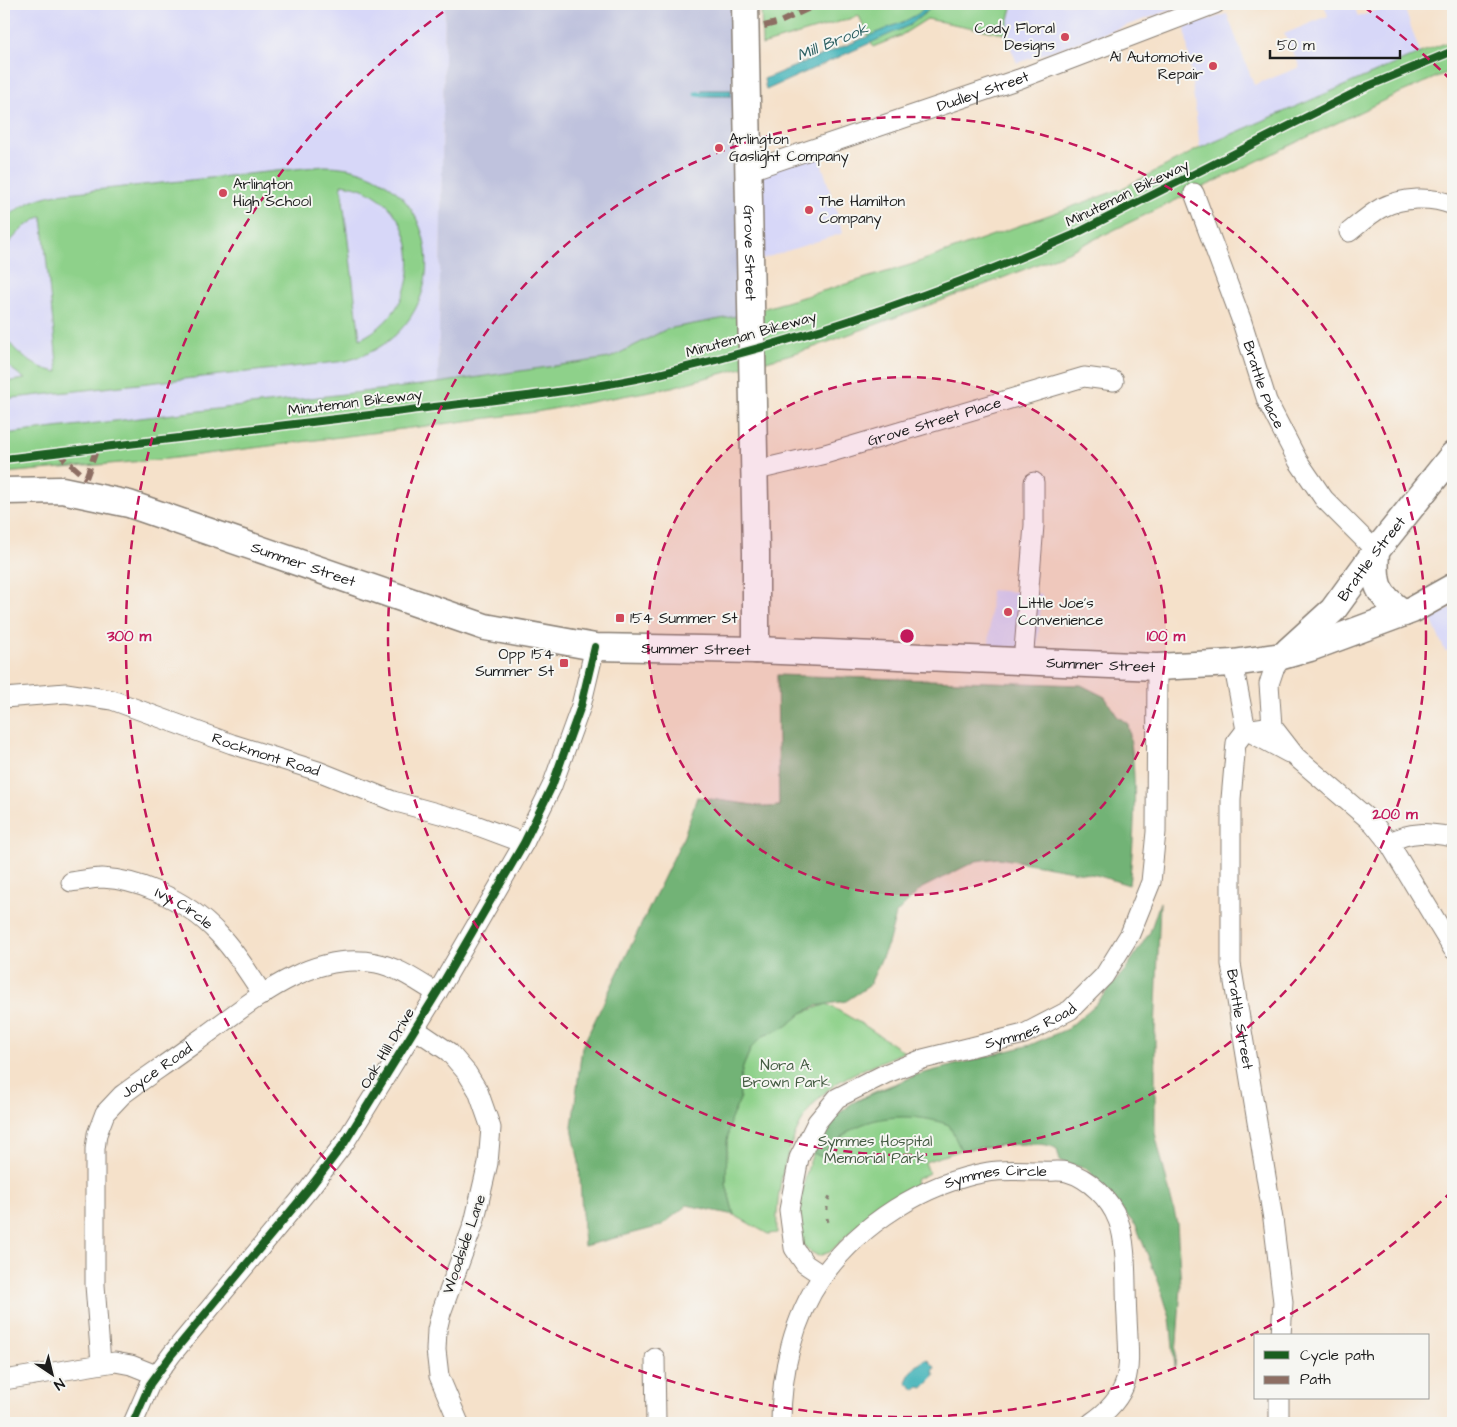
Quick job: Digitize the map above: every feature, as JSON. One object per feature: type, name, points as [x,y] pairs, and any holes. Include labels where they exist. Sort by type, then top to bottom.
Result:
[{"type":"main road","name":"Grove Street","points":[[745,4],[756,553],[756,650]]},
{"type":"main road","name":"Brattle Street","points":[[1282,656],[1333,610],[1376,551],[1453,455]]},
{"type":"main road","name":"Summer Street","points":[[4,491],[62,490],[129,504],[485,627],[595,647],[756,650],[1023,663],[1157,667],[1233,663],[1282,656],[1404,613],[1453,587]]},
{"type":"main road","points":[[1376,551],[1376,586],[1386,601],[1404,613]]},
{"type":"street","name":"Dudley Street","points":[[748,171],[1009,82],[1215,4]]},
{"type":"street","name":"Brattle Place","points":[[1194,193],[1242,319],[1267,401],[1298,461],[1324,499],[1376,551]]},
{"type":"street","points":[[1349,232],[1381,208],[1407,200],[1431,198],[1453,205]]},
{"type":"street","name":"Grove Street Place","points":[[754,471],[825,454],[1084,378],[1114,382]]},
{"type":"street","points":[[1023,663],[1034,525],[1034,482]]},
{"type":"street","name":"Oak Hill Drive","points":[[133,1423],[142,1399],[156,1375],[331,1161],[416,1029],[524,843],[552,786],[578,715],[595,647]]},
{"type":"street","points":[[1282,656],[1274,668],[1269,684],[1272,726],[1296,757],[1373,823],[1389,843],[1453,948]]},
{"type":"street","points":[[1233,663],[1246,730]]},
{"type":"street","name":"Symmes Road","points":[[823,1276],[805,1264],[794,1248],[788,1210],[798,1158],[817,1122],[837,1098],[885,1074],[923,1059],[1024,1034],[1070,1010],[1104,976],[1130,934],[1151,882],[1152,873],[1156,832],[1157,667]]},
{"type":"street","name":"Rockmont Road","points":[[4,698],[66,693],[112,700],[232,744],[318,771],[393,801],[462,820],[524,843]]},
{"type":"street","points":[[1246,730],[1272,726]]},
{"type":"street","points":[[1246,730],[1296,757]]},
{"type":"street","name":"Brattle Street","points":[[1246,730],[1236,743],[1231,799],[1231,964],[1273,1219],[1283,1302],[1281,1334]]},
{"type":"street","points":[[1389,843],[1401,835],[1424,832],[1453,837]]},
{"type":"street","name":"Ivy Circle","points":[[71,882],[101,878],[122,880],[144,886],[185,906],[207,921],[237,954],[263,995]]},
{"type":"street","name":"Joyce Road","points":[[101,1363],[95,1285],[93,1201],[95,1149],[103,1118],[108,1108],[122,1095],[263,995],[311,970],[328,965],[360,961],[391,968],[437,993]]},
{"type":"street","name":"Woodside Lane","points":[[416,1029],[449,1052],[468,1073],[478,1091],[491,1128],[488,1163],[479,1206],[441,1313],[437,1330],[436,1350],[439,1376],[459,1423]]},
{"type":"street","name":"Symmes Circle","points":[[781,1423],[781,1399],[788,1356],[801,1315],[823,1276],[843,1252],[877,1222],[909,1201],[950,1182],[988,1172],[1023,1170],[1067,1172],[1085,1179],[1102,1194],[1118,1220],[1124,1253],[1129,1371],[1122,1392],[1109,1410],[1091,1423]]},
{"type":"street","points":[[655,1358],[656,1423]]},
{"type":"street","points":[[4,1380],[101,1363],[131,1365],[156,1375]]},
{"type":"street","points":[[1279,1400],[1279,1423]]},
{"type":"shaded area","name":"Arlington High School","points":[[4,4],[445,4],[438,383],[4,434]]},
{"type":"shaded area","points":[[445,4],[736,4],[742,315],[667,329],[610,358],[438,383]]},
{"type":"shaded area","points":[[1014,4],[1189,4],[1017,63],[1005,34]]},
{"type":"shaded area","points":[[1324,4],[1354,4],[1358,17],[1395,4],[1403,4],[1420,53],[1200,148],[1185,27],[1227,14],[1254,85],[1300,67],[1284,34],[1328,16]]},
{"type":"shaded area","points":[[818,152],[843,233],[762,259],[760,174]]},
{"type":"shaded area","points":[[991,590],[1042,594],[1037,649],[989,647]]},
{"type":"shaded area","points":[[1453,606],[1453,650],[1445,651],[1431,619]]},
{"type":"green space","points":[[761,4],[1013,4],[1005,34],[927,19],[900,36],[873,47],[859,16],[762,45]]},
{"type":"green space","points":[[1453,40],[1453,70],[1393,96],[1068,252],[809,349],[672,387],[536,412],[167,459],[4,473],[4,434],[438,383],[610,358],[667,329],[742,315],[910,265],[1121,189],[1200,148]]},
{"type":"green space","points":[[324,166],[365,173],[396,192],[417,219],[426,252],[424,286],[410,318],[384,344],[346,361],[4,399],[4,382],[25,379],[4,363],[4,335],[14,348],[34,364],[58,372],[42,216],[24,227],[4,248],[4,220],[28,203],[57,194]],"holes":[[[341,184],[368,192],[389,207],[402,227],[409,251],[408,277],[400,301],[384,323],[360,339]]]},
{"type":"green space","points":[[777,675],[1081,685],[1105,697],[1117,716],[1128,724],[1131,744],[1134,804],[1133,845],[1129,885],[1096,875],[999,858],[976,861],[922,888],[896,914],[888,944],[869,986],[846,1001],[816,1006],[802,1013],[787,1026],[763,1036],[751,1048],[743,1067],[739,1083],[740,1099],[730,1121],[727,1142],[726,1184],[734,1215],[687,1205],[661,1226],[584,1246],[579,1163],[572,1127],[582,1047],[684,836],[697,797],[767,807],[779,806]]},
{"type":"green space","points":[[1160,902],[1155,1033],[1155,1133],[1177,1223],[1181,1287],[1175,1368],[1170,1318],[1159,1283],[1136,1226],[1087,1169],[1060,1161],[1057,1149],[1039,1144],[1026,1144],[961,1150],[949,1125],[923,1118],[895,1117],[867,1122],[855,1128],[844,1135],[824,1158],[813,1153],[819,1138],[838,1115],[852,1103],[917,1075],[1030,1045],[1067,1029],[1095,1005],[1125,970],[1150,932]]},
{"type":"green space","name":"Nora A. Brown Park","points":[[827,1004],[867,1027],[904,1052],[838,1082],[820,1097],[809,1110],[792,1143],[781,1180],[778,1198],[777,1233],[768,1234],[734,1215],[726,1184],[727,1142],[730,1121],[740,1099],[739,1083],[743,1067],[751,1048],[763,1036],[787,1026],[802,1013]]},
{"type":"green space","name":"Symmes Hospital Memorial Park","points":[[917,1075],[962,1127],[961,1150],[925,1162],[929,1173],[915,1180],[916,1185],[869,1214],[830,1252],[818,1256],[805,1248],[801,1239],[799,1225],[802,1193],[815,1147],[829,1126],[847,1107],[876,1091]]},
{"type":"water","points":[[928,4],[936,4],[910,25],[766,90],[764,79],[905,21],[918,14]]},
{"type":"water","points":[[702,90],[731,90],[731,96],[702,96]]},
{"type":"water","points":[[927,1359],[935,1367],[933,1372],[935,1376],[923,1388],[919,1387],[915,1390],[906,1382],[914,1368]]},
{"type":"waterway","name":"Mill Brook","points":[[696,94],[707,93]]},
{"type":"marked path","points":[[764,26],[780,22],[818,4]]},
{"type":"marked path","points":[[86,478],[97,448]]},
{"type":"marked path","points":[[57,452],[86,478]]},
{"type":"cycle path","name":"Minuteman Bikeway","points":[[4,459],[563,391],[659,374],[764,347],[919,296],[1071,236],[1366,87],[1453,51]]},
{"type":"cycle path","points":[[133,1423],[150,1384],[172,1354],[309,1189],[345,1142],[437,993],[524,843],[552,786],[581,706],[595,647]]},
{"type":"place","name":"Cody Floral Designs","points":[[1065,37]]},
{"type":"place","name":"A1 Automotive Repair","points":[[1213,66]]},
{"type":"place","name":"Arlington Gaslight Company","points":[[719,148]]},
{"type":"place","name":"Arlington High School","points":[[223,193]]},
{"type":"place","name":"The Hamilton Company","points":[[809,210]]},
{"type":"place","name":"Little Joe's Convenience","points":[[1008,612]]},
{"type":"place","name":"154 Summer St","points":[[620,618]]},
{"type":"place","name":"Opp 154 Summer St","points":[[564,663]]}]
